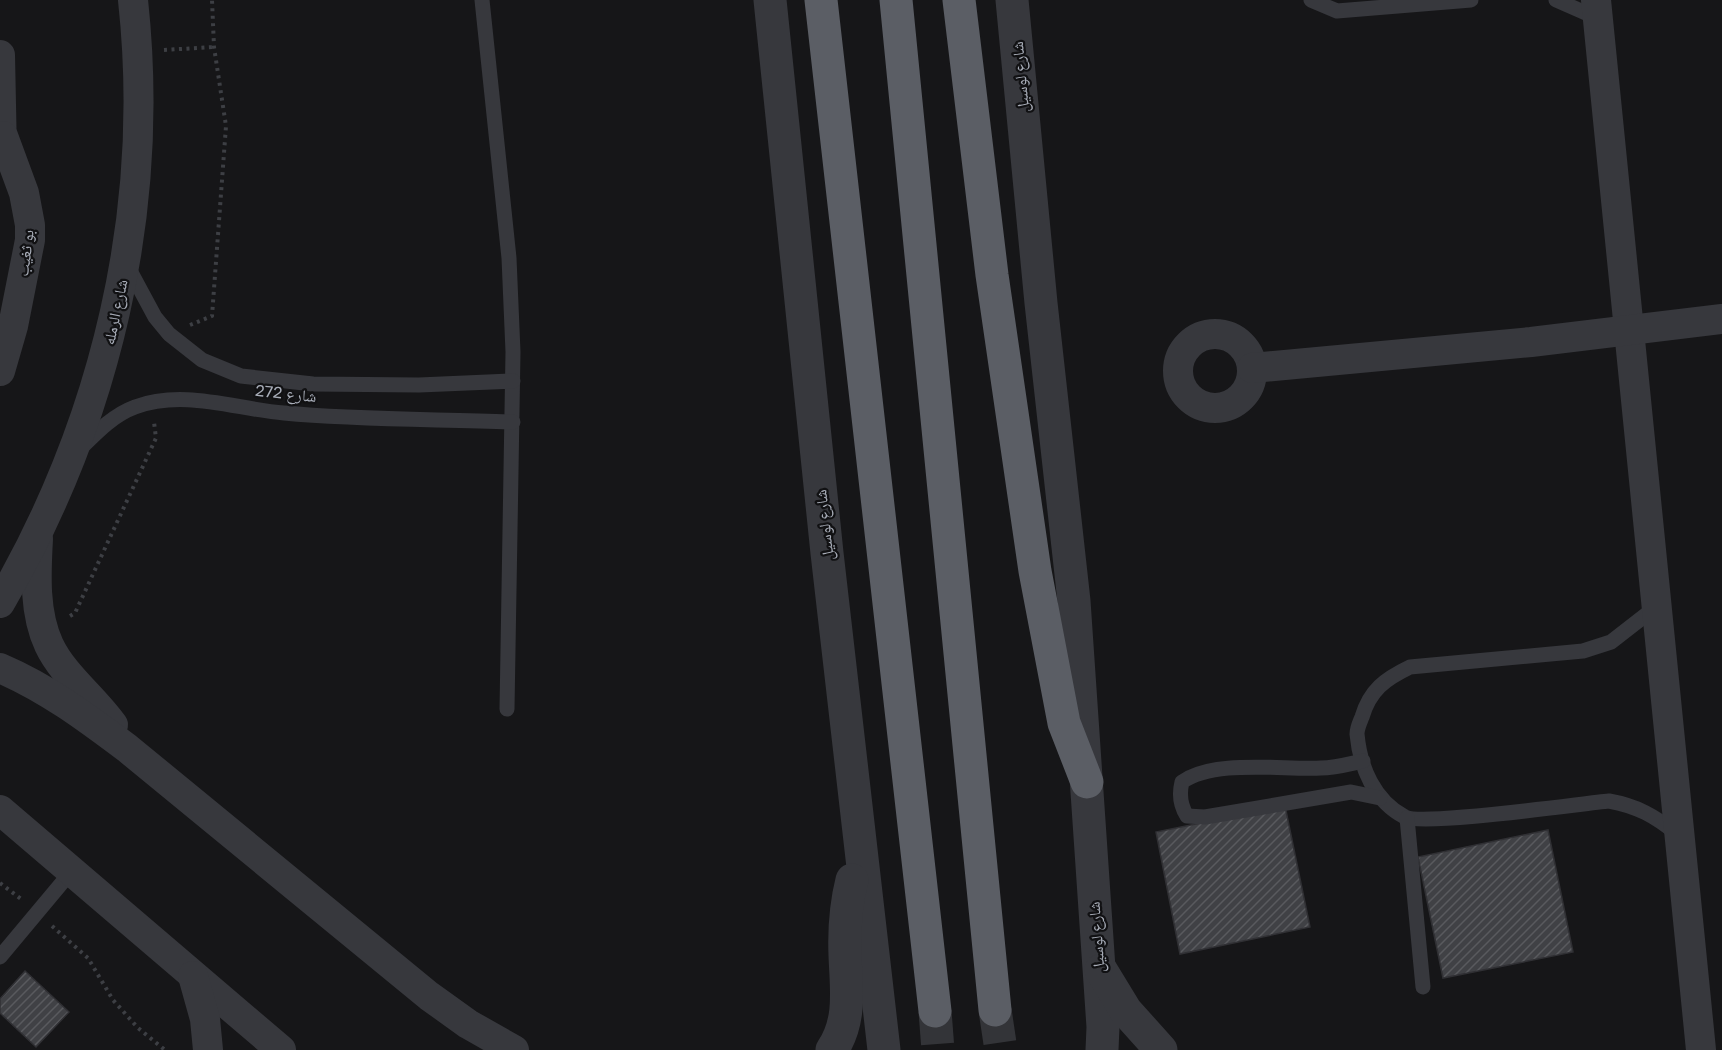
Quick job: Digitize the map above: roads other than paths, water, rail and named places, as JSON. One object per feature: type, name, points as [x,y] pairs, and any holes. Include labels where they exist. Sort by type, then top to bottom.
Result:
[{"type":"highway","points":[[821,0],[935,1011]]},
{"type":"highway","points":[[896,0],[995,1010]]},
{"type":"highway","points":[[959,0],[995,298],[1034,561],[1064,723],[1087,782]]},
{"type":"street","name":"شارع الرمله","points":[[0,603],[39,531],[73,455],[97,386],[117,311],[138,159],[140,84],[133,0]]},
{"type":"street","name":"شارع لوسيل","points":[[770,0],[884,1050]]},
{"type":"street","name":"شارع لوسيل","points":[[1012,0],[1041,303],[1074,601],[1103,1027],[1102,1050]]},
{"type":"street","points":[[1597,9],[1701,1050]]},
{"type":"street","points":[[0,55],[3,136],[0,177]]},
{"type":"street","name":"بو ثغيب","points":[[0,371],[13,326],[30,240],[30,225],[24,194],[3,136]]},
{"type":"street","points":[[1252,368],[1722,319]]},
{"type":"street","points":[[39,531],[36,573],[43,630],[49,646],[111,721],[127,748]]},
{"type":"street","points":[[0,668],[35,685],[75,710],[127,748],[429,996],[468,1024],[514,1050]]},
{"type":"street","points":[[0,810],[281,1050]]},
{"type":"street","points":[[0,834],[44,849]]},
{"type":"street","points":[[832,1050],[842,1032],[846,1016],[846,918],[850,887],[861,853]]},
{"type":"street","points":[[1098,963],[1126,1011],[1161,1050]]},
{"type":"street","points":[[193,976],[205,1019],[208,1050]]},
{"type":"lane","points":[[482,0],[508,258],[513,381],[507,709]]},
{"type":"lane","points":[[1311,0],[1337,11],[1471,0]]},
{"type":"lane","points":[[1556,0],[1597,9]]},
{"type":"lane","name":"شارع 272","points":[[125,261],[155,317],[169,334],[202,360],[241,376],[265,380],[420,385],[513,381]]},
{"type":"lane","name":"شارع 272","points":[[73,455],[121,414],[151,404],[216,401],[283,413],[513,422]]},
{"type":"lane","points":[[1656,607],[1611,642],[1583,651],[1410,667],[1384,679],[1367,700],[1357,732],[1364,773],[1380,798],[1407,818],[1447,818],[1609,801],[1633,805],[1656,817],[1680,836]]},
{"type":"lane","points":[[1363,761],[1323,768],[1236,769],[1191,775],[1182,782],[1180,791],[1183,810],[1186,816],[1205,817],[1351,792],[1380,798]]},
{"type":"lane","points":[[1407,818],[1423,987]]},
{"type":"lane","points":[[0,957],[71,872]]},
{"type":"tunnel","points":[[995,1010],[1001,1050]]},
{"type":"tunnel","points":[[935,1011],[938,1050]]}]
